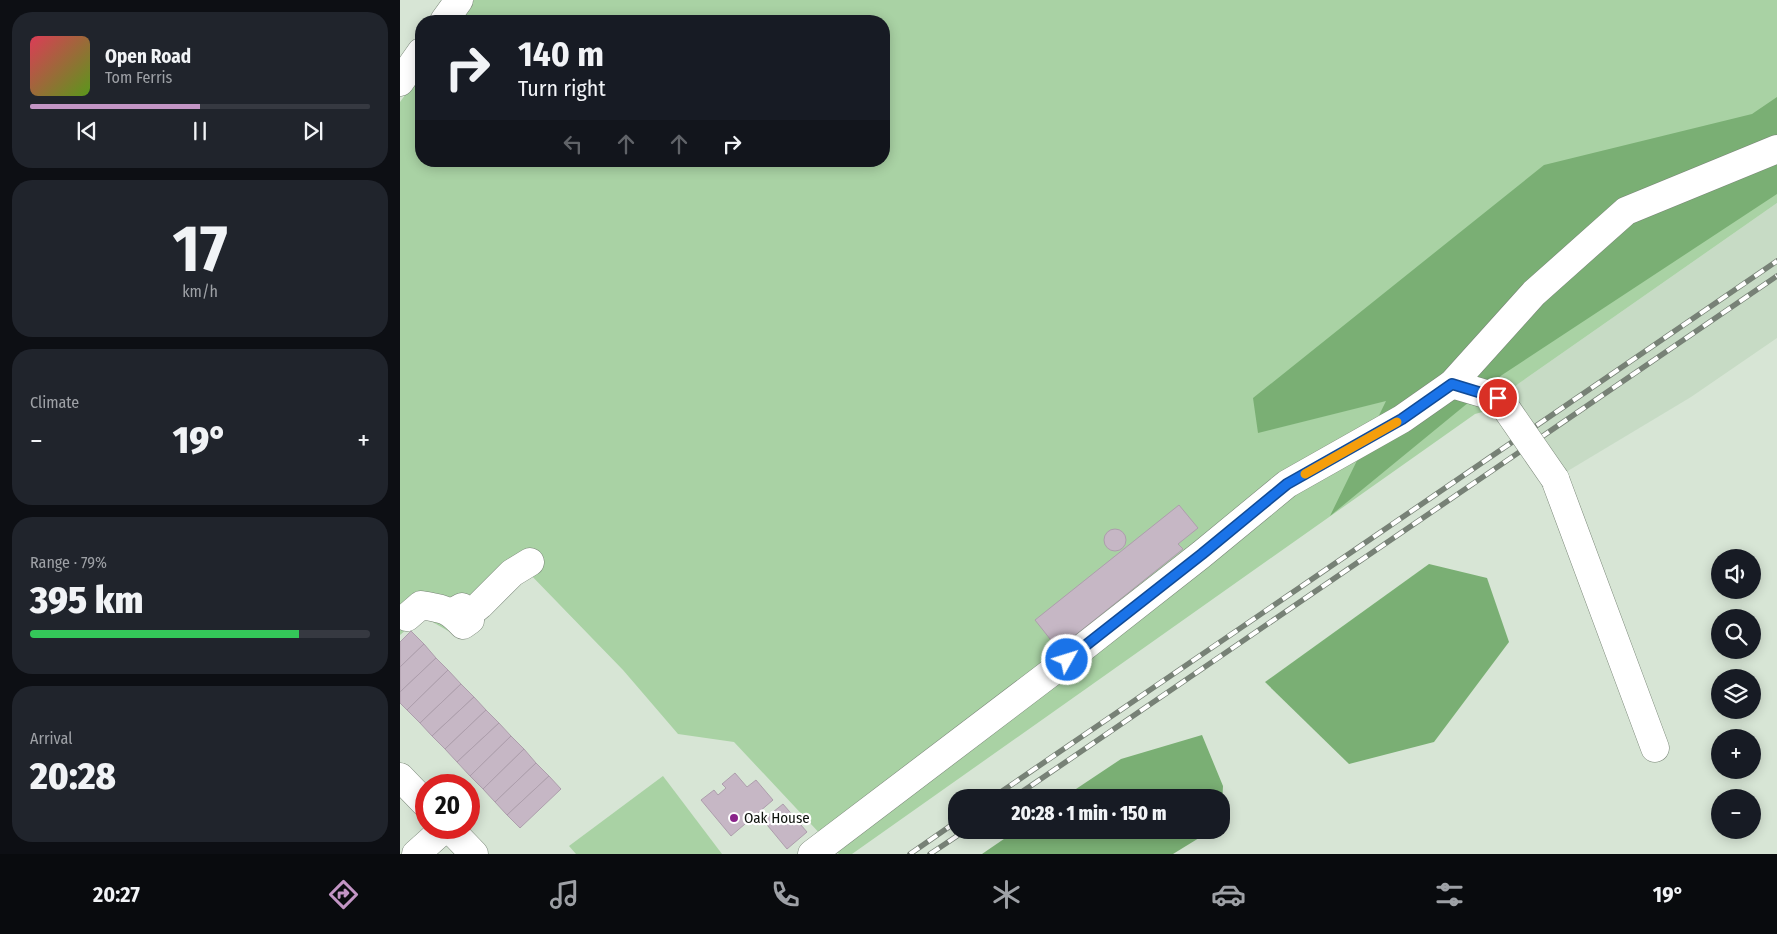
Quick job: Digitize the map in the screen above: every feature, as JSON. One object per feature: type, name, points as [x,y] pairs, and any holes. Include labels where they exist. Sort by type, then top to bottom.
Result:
[{"type":"street","points":[[448,15],[459,0]]},
{"type":"street","points":[[400,82],[415,61]]},
{"type":"street","points":[[812,854],[1038,684],[1287,484],[1402,419],[1452,384],[1534,293],[1626,211],[1777,149]]},
{"type":"street","points":[[1452,384],[1498,398],[1555,479],[1655,748]]},
{"type":"street","points":[[408,617],[421,605],[461,611],[480,605],[512,573],[519,563]]},
{"type":"street","points":[[400,777],[415,793]]},
{"type":"street","points":[[416,854],[434,839]]},
{"type":"street","points":[[458,839],[474,854]]},
{"type":"shaded area","points":[[1777,203],[1777,338],[1691,397],[1561,475],[1507,395],[1518,384]]},
{"type":"green space","points":[[474,0],[1777,0],[1777,203],[1518,384],[1490,410],[1475,414],[852,854],[839,854],[734,742],[678,734],[623,670],[526,570],[457,636],[422,616],[400,635],[400,102],[415,81],[415,167],[890,167],[890,15],[463,15]]},
{"type":"green space","points":[[1777,97],[1777,194],[1502,375],[1330,516],[1386,401],[1258,433],[1253,398],[1544,165],[1752,114]]},
{"type":"green space","points":[[1429,564],[1487,578],[1509,642],[1434,742],[1349,764],[1265,682]]},
{"type":"green space","points":[[1202,735],[1223,789],[1076,789],[1121,759]]},
{"type":"green space","points":[[663,776],[722,854],[576,854],[569,846]]},
{"type":"green space","points":[[1004,839],[1197,839],[1173,854],[982,854]]},
{"type":"building","points":[[1179,505],[1198,528],[1178,544],[1183,549],[1058,649],[1035,620]]},
{"type":"building","points":[[1115,529],[1125,536],[1126,540],[1119,550],[1115,551],[1105,544],[1104,540],[1111,530]]},
{"type":"building","points":[[411,631],[424,644],[400,667],[400,642]]},
{"type":"building","points":[[424,644],[436,658],[400,692],[400,667]]},
{"type":"building","points":[[436,658],[448,670],[407,710],[400,703],[400,692]]},
{"type":"building","points":[[448,670],[461,684],[420,723],[407,710]]},
{"type":"building","points":[[461,684],[474,697],[432,736],[420,723]]},
{"type":"building","points":[[474,697],[486,710],[445,749],[432,736]]},
{"type":"building","points":[[486,710],[499,723],[457,762],[445,749]]},
{"type":"building","points":[[499,723],[511,736],[472,774],[468,774],[457,762]]},
{"type":"building","points":[[511,736],[524,749],[483,789],[480,786],[480,774],[472,774]]},
{"type":"building","points":[[524,749],[536,763],[495,802],[483,789]]},
{"type":"building","points":[[536,763],[549,776],[507,815],[495,802]]},
{"type":"building","name":"Oak House","points":[[735,773],[747,787],[756,780],[773,800],[731,836],[701,800],[714,790],[718,795],[726,788],[722,784]]},
{"type":"building","points":[[549,776],[561,789],[520,828],[507,815]]},
{"type":"building","points":[[783,804],[807,832],[787,849],[763,820]]},
{"type":"railway","points":[[1005,789],[1777,261]]},
{"type":"railway","points":[[1026,789],[1777,276]]},
{"type":"railway","points":[[910,854],[948,828]]},
{"type":"railway","points":[[930,854],[952,839]]},
{"type":"slow traffic","points":[[1305,474],[1397,422]]},
{"type":"place","name":"Oak House","points":[[734,818]]},
{"type":"route","points":[[1067,660],[1202,554],[1287,484],[1402,419],[1452,384],[1498,398]]}]
